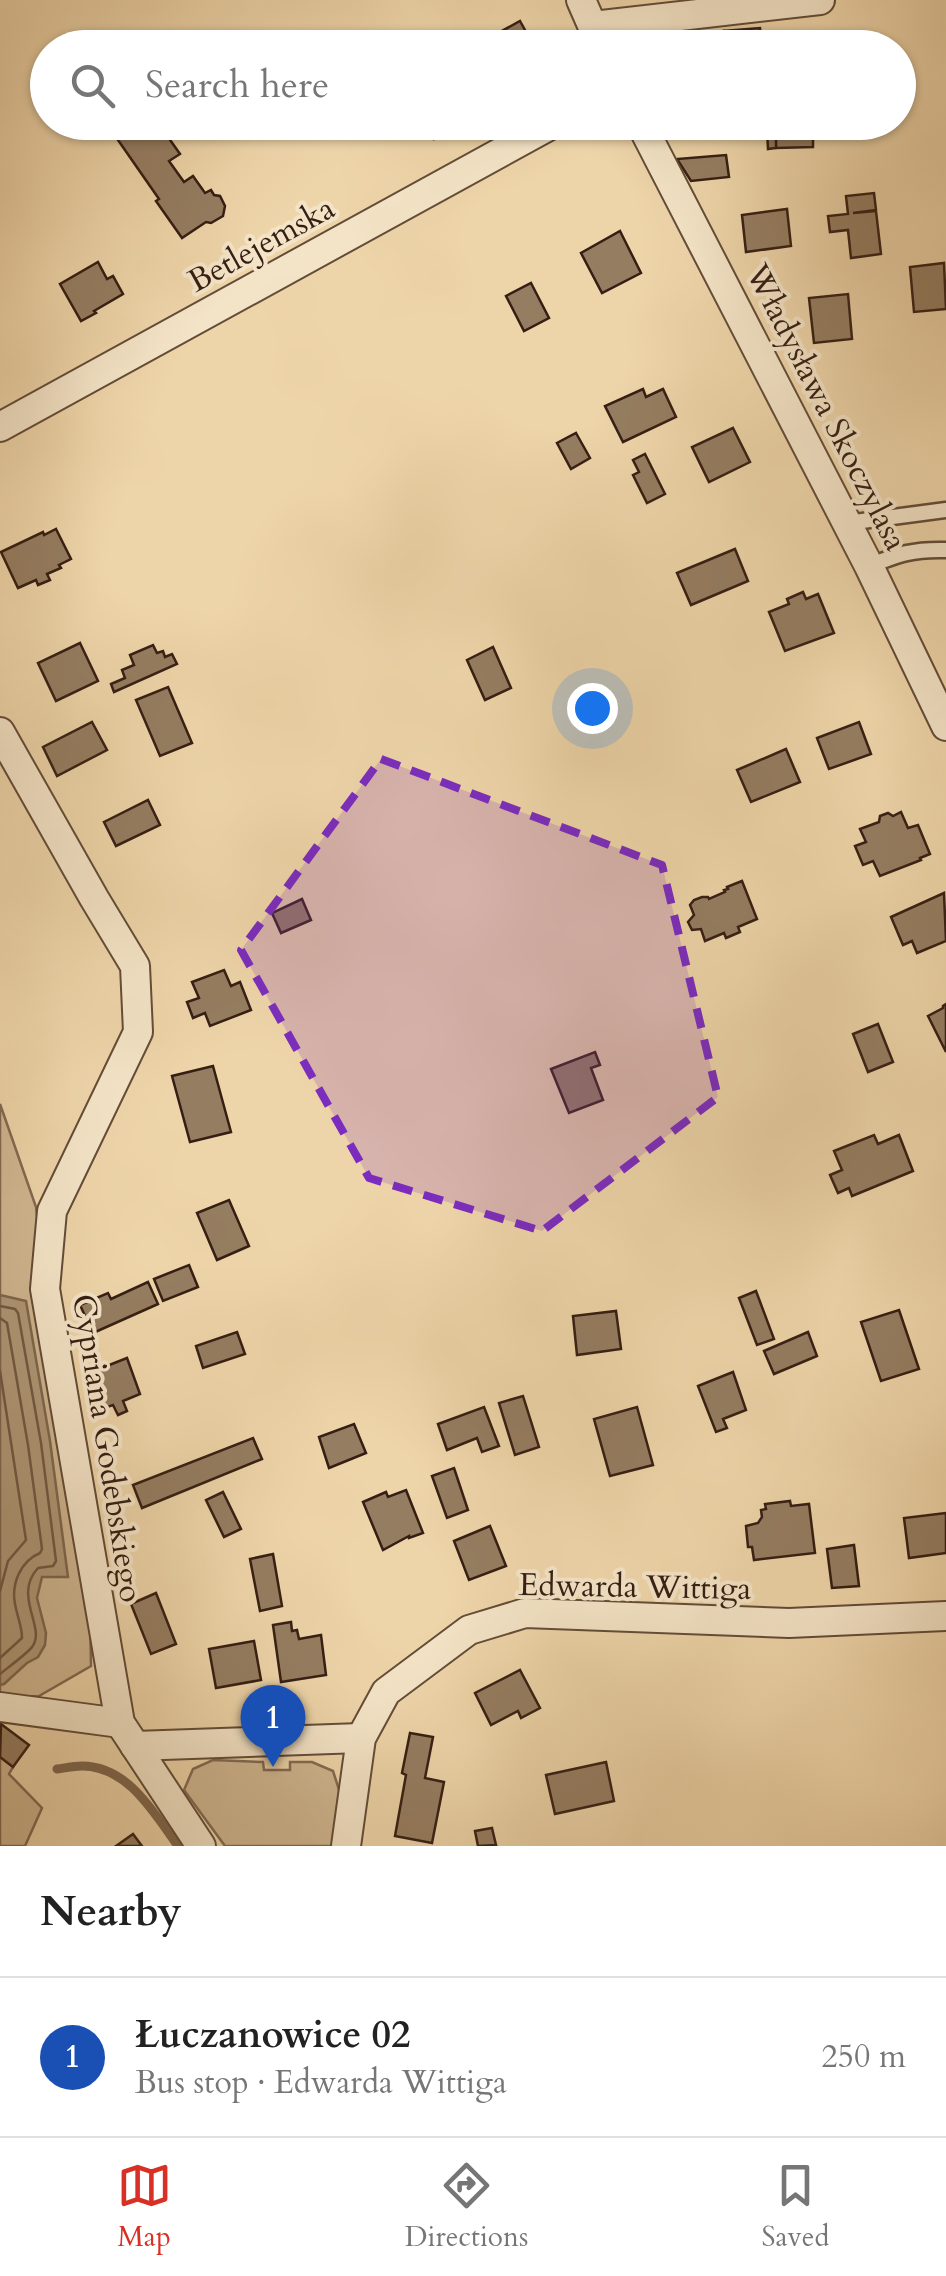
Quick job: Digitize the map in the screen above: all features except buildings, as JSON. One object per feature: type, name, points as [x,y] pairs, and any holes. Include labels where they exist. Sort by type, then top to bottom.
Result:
[{"type":"street","points":[[581,0],[594,30]]},
{"type":"street","points":[[639,30],[820,0]]},
{"type":"street","name":"Betlejemska","points":[[0,427],[523,140]]},
{"type":"street","name":"Władysława Skoczylasa","points":[[649,140],[870,566],[946,726]]},
{"type":"street","name":"Cypriana Godebskiego","points":[[0,732],[134,966],[138,1032],[52,1211],[45,1289],[128,1735],[201,1846]]},
{"type":"street","name":"Edwarda Wittiga","points":[[346,1846],[361,1738],[386,1692],[469,1630],[525,1613],[789,1623],[946,1616]]},
{"type":"street","points":[[0,1707],[128,1735],[361,1738]]},
{"type":"lane","points":[[847,523],[946,510]]},
{"type":"lane","points":[[870,566],[920,549],[946,550]]},
{"type":"highlighted area","points":[[381,759],[662,865],[718,1097],[542,1231],[369,1178],[241,950]]},
{"type":"shaded area","points":[[0,1104],[36,1207],[90,1613],[91,1666],[39,1696],[0,1698]]},
{"type":"shaded area","points":[[0,1757],[13,1767],[9,1774],[42,1808],[25,1846],[0,1846]]},
{"type":"shaded area","points":[[213,1760],[263,1762],[264,1770],[290,1770],[290,1762],[312,1762],[333,1771],[342,1799],[335,1846],[225,1846],[184,1790],[193,1769]]},
{"type":"water","points":[[0,1295],[26,1301],[68,1577],[42,1577],[37,1598],[45,1645],[38,1657],[0,1685]]},
{"type":"waterway","points":[[57,1769],[82,1766],[113,1774],[149,1806],[178,1846]]},
{"type":"place","name":"Łuczanowice 02","points":[[273,1767]]}]
